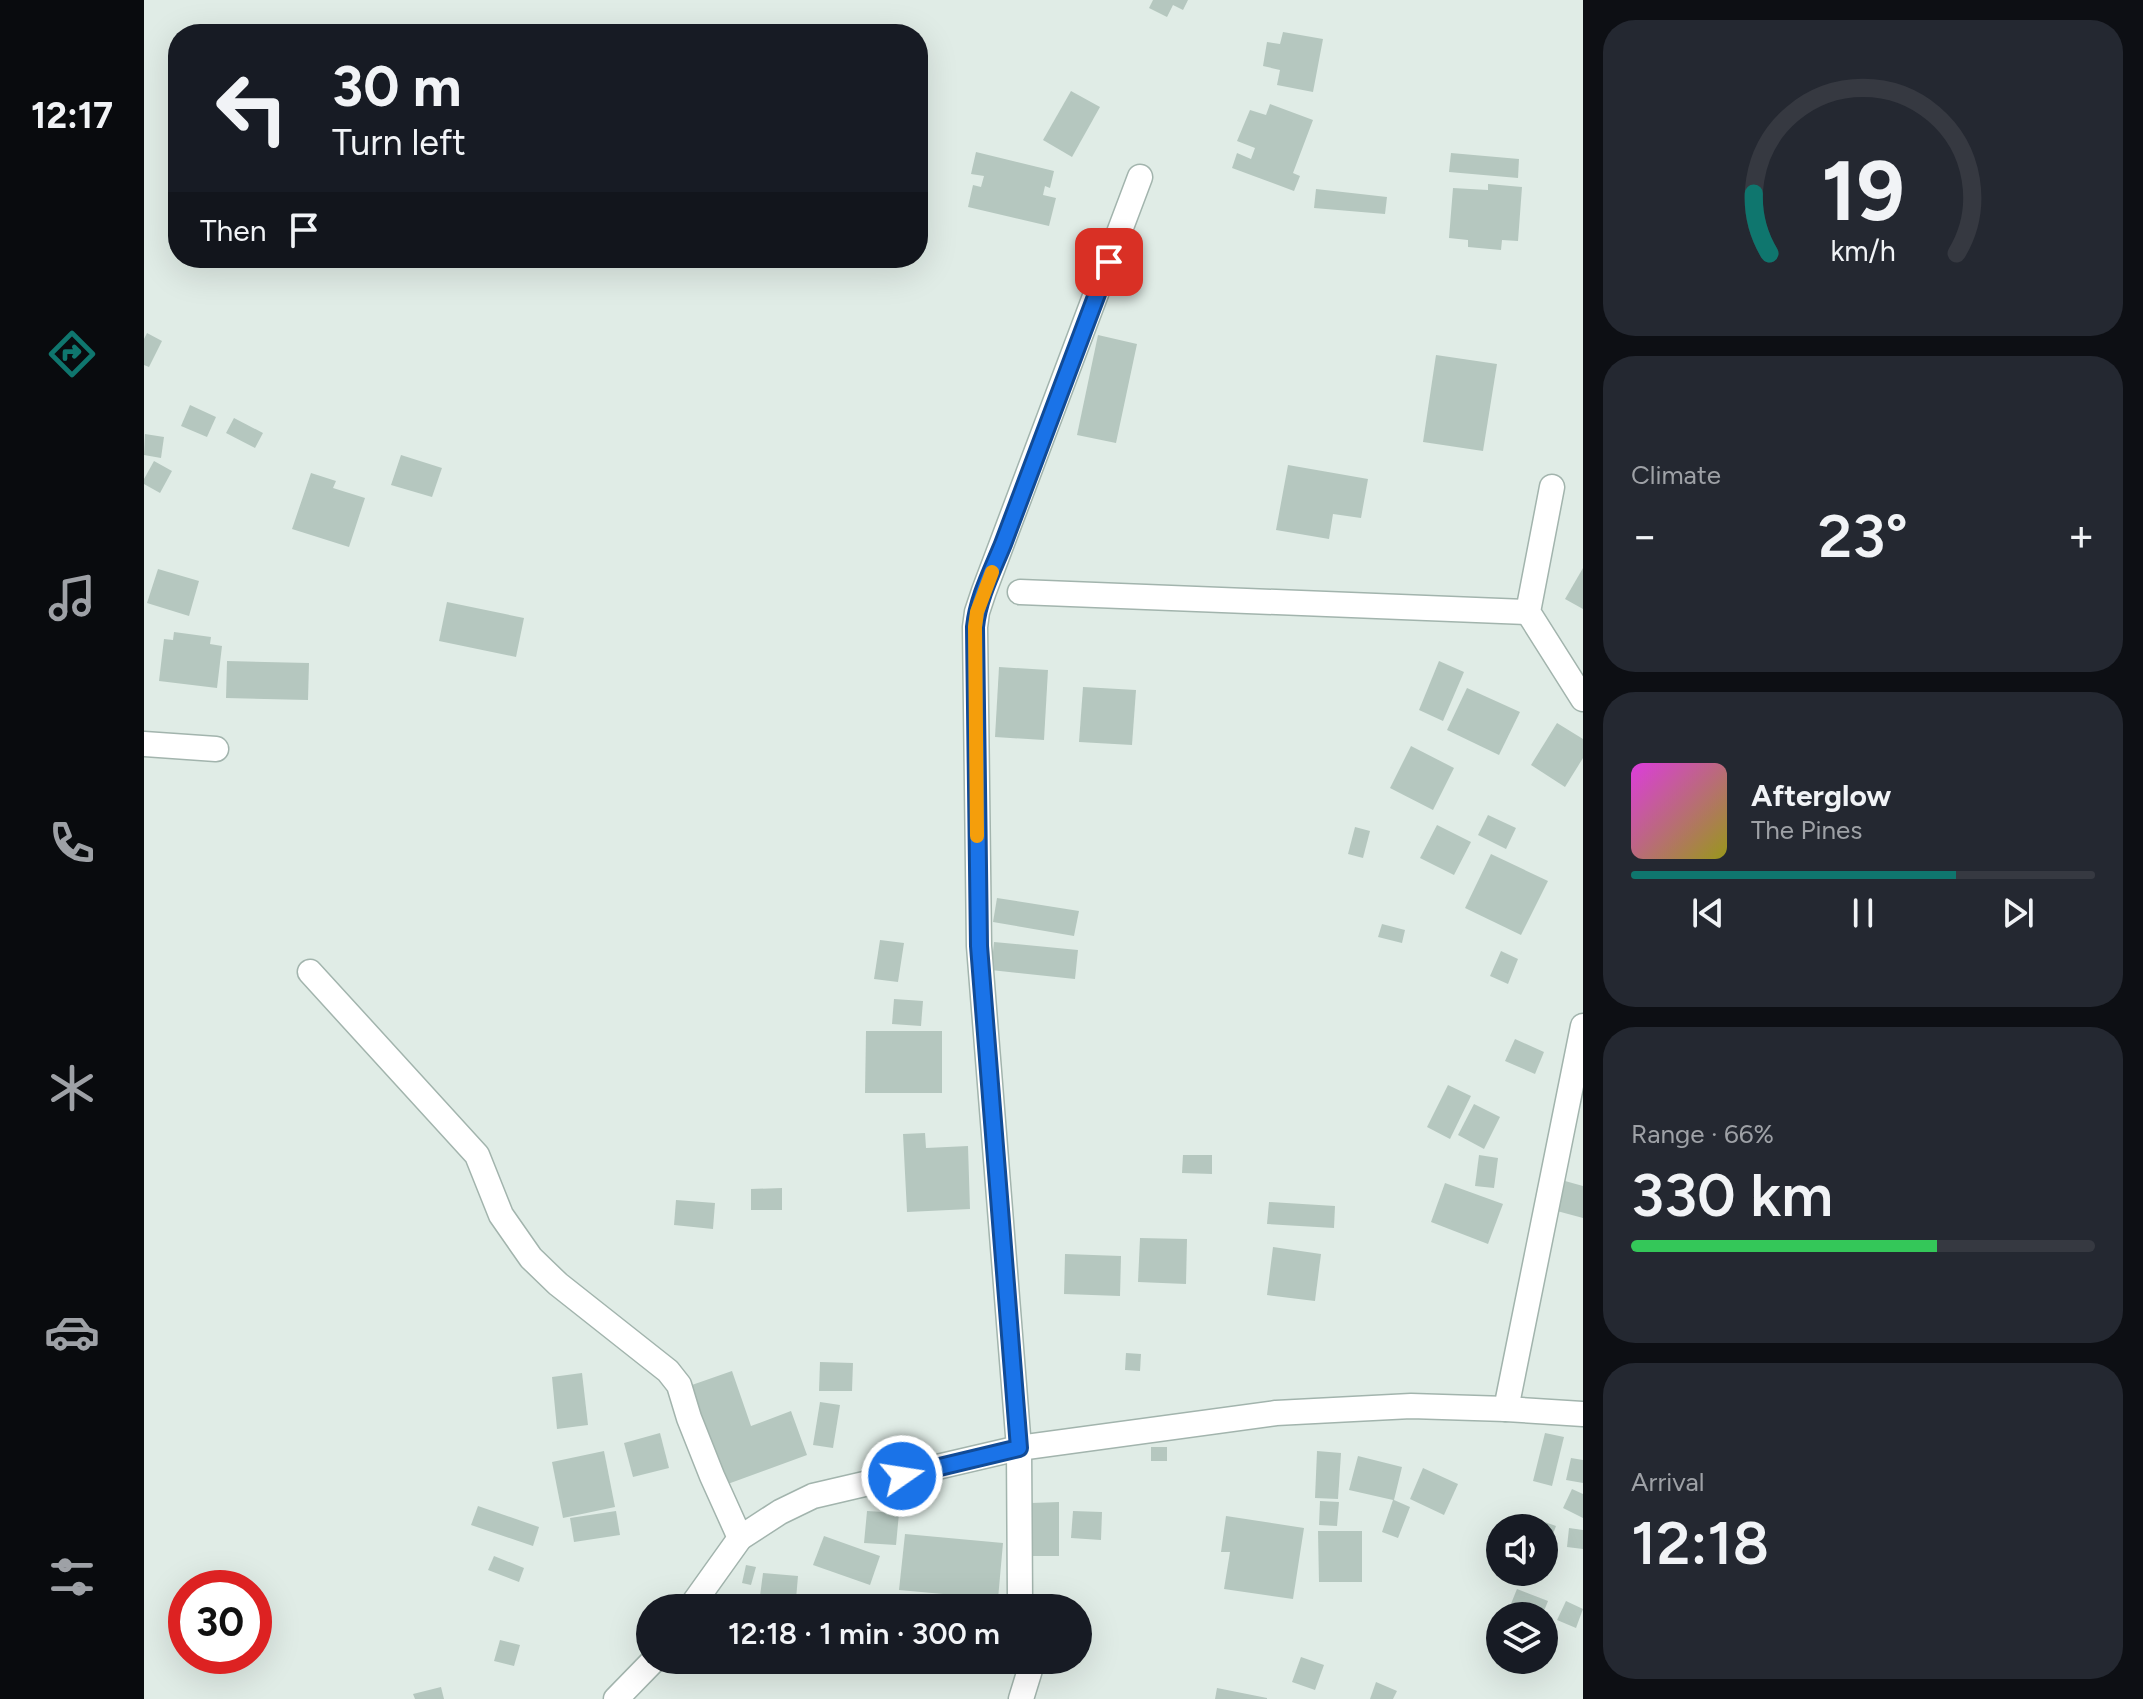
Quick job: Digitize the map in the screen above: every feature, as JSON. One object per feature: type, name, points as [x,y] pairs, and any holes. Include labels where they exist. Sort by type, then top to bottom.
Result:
[{"type":"street","points":[[1020,1594],[1019,1448],[979,946],[977,612],[1140,177]]},
{"type":"street","points":[[1552,487],[1528,612],[1583,699]]},
{"type":"street","points":[[1020,592],[1528,612]]},
{"type":"street","points":[[144,744],[216,749]]},
{"type":"street","points":[[310,972],[477,1155],[501,1215],[531,1258],[558,1284],[668,1371],[679,1385],[706,1462],[740,1538]]},
{"type":"street","points":[[1506,1409],[1583,1026]]},
{"type":"street","points":[[700,1594],[740,1538],[780,1512],[813,1496],[1019,1448],[1276,1413],[1411,1406],[1583,1414]]},
{"type":"street","points":[[616,1699],[640,1674]]},
{"type":"street","points":[[1021,1699],[1029,1674]]},
{"type":"building","points":[[1153,0],[1188,0],[1183,10],[1173,5],[1167,17],[1149,8]]},
{"type":"building","points":[[1283,32],[1323,39],[1313,92],[1277,85],[1280,70],[1263,66],[1267,42],[1280,44]]},
{"type":"building","points":[[1071,91],[1100,107],[1072,157],[1043,140]]},
{"type":"building","points":[[1270,104],[1313,120],[1293,173],[1300,176],[1294,191],[1232,168],[1237,153],[1251,159],[1255,148],[1237,141],[1250,110],[1266,115]]},
{"type":"building","points":[[976,152],[1054,171],[1050,188],[1045,186],[1043,195],[1056,198],[1049,226],[968,207],[973,185],[981,187],[984,176],[971,174]]},
{"type":"building","points":[[1451,153],[1519,159],[1518,178],[1449,172]]},
{"type":"building","points":[[1488,184],[1522,187],[1518,241],[1502,240],[1501,250],[1468,247],[1468,240],[1449,238],[1453,188],[1488,190]]},
{"type":"building","points":[[1316,189],[1387,197],[1385,214],[1314,208]]},
{"type":"building","points":[[147,333],[162,341],[149,367],[144,365],[144,339]]},
{"type":"building","points":[[1098,335],[1137,344],[1116,443],[1077,435]]},
{"type":"building","points":[[1436,355],[1497,364],[1483,451],[1423,442]]},
{"type":"building","points":[[190,405],[216,417],[207,437],[181,426]]},
{"type":"building","points":[[234,418],[263,433],[255,448],[226,433]]},
{"type":"building","points":[[145,434],[164,437],[161,458],[144,455]]},
{"type":"building","points":[[401,455],[442,468],[432,497],[391,485]]},
{"type":"building","points":[[154,461],[172,471],[160,493],[144,484]]},
{"type":"building","points":[[1288,465],[1368,479],[1361,518],[1333,514],[1329,539],[1276,530]]},
{"type":"building","points":[[311,473],[336,481],[333,488],[365,498],[349,547],[292,529]]},
{"type":"building","points":[[1583,568],[1583,609],[1565,599]]},
{"type":"building","points":[[158,569],[199,581],[189,616],[147,603]]},
{"type":"building","points":[[447,602],[524,618],[516,657],[439,641]]},
{"type":"building","points":[[174,632],[211,637],[210,644],[222,646],[217,688],[159,681],[164,639],[173,640]]},
{"type":"building","points":[[227,661],[309,663],[308,700],[226,698]]},
{"type":"building","points":[[1439,661],[1464,672],[1443,721],[1419,710]]},
{"type":"building","points":[[999,667],[1048,670],[1044,740],[995,737]]},
{"type":"building","points":[[1083,687],[1136,690],[1132,745],[1079,742]]},
{"type":"building","points":[[1467,688],[1520,712],[1499,755],[1447,730]]},
{"type":"building","points":[[1557,723],[1583,739],[1583,758],[1565,787],[1531,765]]},
{"type":"building","points":[[1411,746],[1454,768],[1433,810],[1390,788]]},
{"type":"building","points":[[1488,815],[1516,828],[1506,849],[1478,835]]},
{"type":"building","points":[[1437,825],[1471,842],[1454,875],[1420,858]]},
{"type":"building","points":[[1355,827],[1370,831],[1363,858],[1348,854]]},
{"type":"building","points":[[1491,854],[1548,881],[1521,935],[1465,908]]},
{"type":"building","points":[[997,898],[1079,911],[1074,936],[993,922]]},
{"type":"building","points":[[1382,924],[1405,930],[1402,943],[1378,937]]},
{"type":"building","points":[[880,940],[904,943],[898,982],[874,979]]},
{"type":"building","points":[[994,942],[1078,950],[1075,979],[991,970]]},
{"type":"building","points":[[1501,951],[1518,959],[1508,984],[1490,976]]},
{"type":"building","points":[[894,999],[923,1001],[921,1026],[892,1024]]},
{"type":"building","points":[[866,1031],[942,1031],[942,1093],[865,1093]]},
{"type":"building","points":[[1515,1039],[1544,1052],[1535,1074],[1505,1061]]},
{"type":"building","points":[[1448,1085],[1471,1096],[1450,1139],[1427,1127]]},
{"type":"building","points":[[1474,1104],[1500,1117],[1484,1149],[1458,1135]]},
{"type":"building","points":[[925,1133],[926,1148],[968,1146],[970,1209],[907,1212],[903,1134]]},
{"type":"building","points":[[1183,1155],[1212,1155],[1212,1174],[1182,1173]]},
{"type":"building","points":[[1479,1155],[1498,1158],[1494,1188],[1475,1186]]},
{"type":"building","points":[[1565,1181],[1583,1186],[1583,1218],[1557,1211]]},
{"type":"building","points":[[1445,1183],[1503,1204],[1488,1244],[1431,1222]]},
{"type":"building","points":[[782,1188],[782,1210],[751,1210],[751,1189]]},
{"type":"building","points":[[676,1200],[715,1203],[713,1229],[674,1225]]},
{"type":"building","points":[[1269,1202],[1335,1206],[1334,1228],[1267,1224]]},
{"type":"building","points":[[1140,1238],[1187,1239],[1186,1284],[1138,1282]]},
{"type":"building","points":[[1273,1247],[1321,1254],[1315,1301],[1267,1295]]},
{"type":"building","points":[[1065,1254],[1121,1256],[1120,1296],[1064,1294]]},
{"type":"building","points":[[1126,1353],[1141,1354],[1140,1371],[1125,1370]]},
{"type":"building","points":[[820,1362],[853,1363],[852,1391],[819,1391]]},
{"type":"building","points":[[732,1371],[751,1426],[791,1411],[807,1455],[725,1485],[689,1386]]},
{"type":"building","points":[[582,1373],[588,1425],[557,1429],[552,1377]]},
{"type":"building","points":[[820,1402],[840,1405],[833,1448],[813,1445]]},
{"type":"building","points":[[660,1433],[669,1468],[633,1477],[624,1443]]},
{"type":"building","points":[[1545,1433],[1564,1437],[1552,1486],[1533,1481]]},
{"type":"building","points":[[1151,1447],[1167,1447],[1167,1461],[1151,1461]]},
{"type":"building","points":[[604,1451],[615,1507],[563,1518],[552,1462]]},
{"type":"building","points":[[1317,1451],[1341,1453],[1338,1499],[1315,1498]]},
{"type":"building","points":[[1358,1456],[1402,1467],[1394,1500],[1410,1507],[1398,1538],[1382,1532],[1393,1500],[1349,1490]]},
{"type":"building","points":[[1571,1458],[1583,1460],[1583,1483],[1566,1480]]},
{"type":"building","points":[[1423,1468],[1458,1484],[1444,1515],[1410,1499]]},
{"type":"building","points":[[1572,1489],[1583,1494],[1583,1518],[1563,1508]]},
{"type":"building","points":[[1320,1501],[1339,1502],[1337,1526],[1319,1525]]},
{"type":"building","points":[[1059,1502],[1059,1556],[1031,1556],[1031,1503]]},
{"type":"building","points":[[478,1506],[539,1527],[533,1546],[471,1525]]},
{"type":"building","points":[[616,1511],[620,1535],[574,1542],[570,1518]]},
{"type":"building","points":[[867,1511],[899,1513],[896,1545],[864,1543]]},
{"type":"building","points":[[1073,1511],[1102,1512],[1101,1540],[1071,1538]]},
{"type":"building","points":[[1226,1516],[1304,1528],[1293,1599],[1224,1589],[1230,1552],[1221,1552]]},
{"type":"building","points":[[1569,1528],[1583,1530],[1583,1549],[1567,1547]]},
{"type":"building","points":[[1318,1531],[1362,1531],[1362,1582],[1319,1582]]},
{"type":"building","points":[[905,1534],[1003,1543],[998,1594],[899,1590]]},
{"type":"building","points":[[824,1536],[880,1556],[870,1585],[813,1565]]},
{"type":"building","points":[[494,1556],[524,1568],[519,1582],[488,1570]]},
{"type":"building","points":[[746,1565],[756,1567],[751,1585],[742,1583]]},
{"type":"building","points":[[763,1573],[798,1576],[796,1594],[760,1594]]},
{"type":"building","points":[[1517,1589],[1548,1601],[1548,1602],[1512,1602]]},
{"type":"building","points":[[1566,1601],[1583,1609],[1576,1628],[1558,1618]]},
{"type":"building","points":[[500,1640],[520,1645],[514,1666],[494,1661]]},
{"type":"building","points":[[1301,1657],[1324,1665],[1315,1690],[1292,1682]]},
{"type":"building","points":[[1376,1682],[1397,1691],[1393,1699],[1370,1699]]},
{"type":"building","points":[[441,1687],[444,1699],[415,1699],[413,1694]]},
{"type":"building","points":[[1217,1688],[1267,1698],[1267,1699],[1215,1699]]},
{"type":"slow traffic","points":[[977,836],[975,627],[977,612],[992,572]]},
{"type":"route","points":[[902,1476],[1019,1448],[979,946],[975,627],[984,591],[1109,262]]}]
